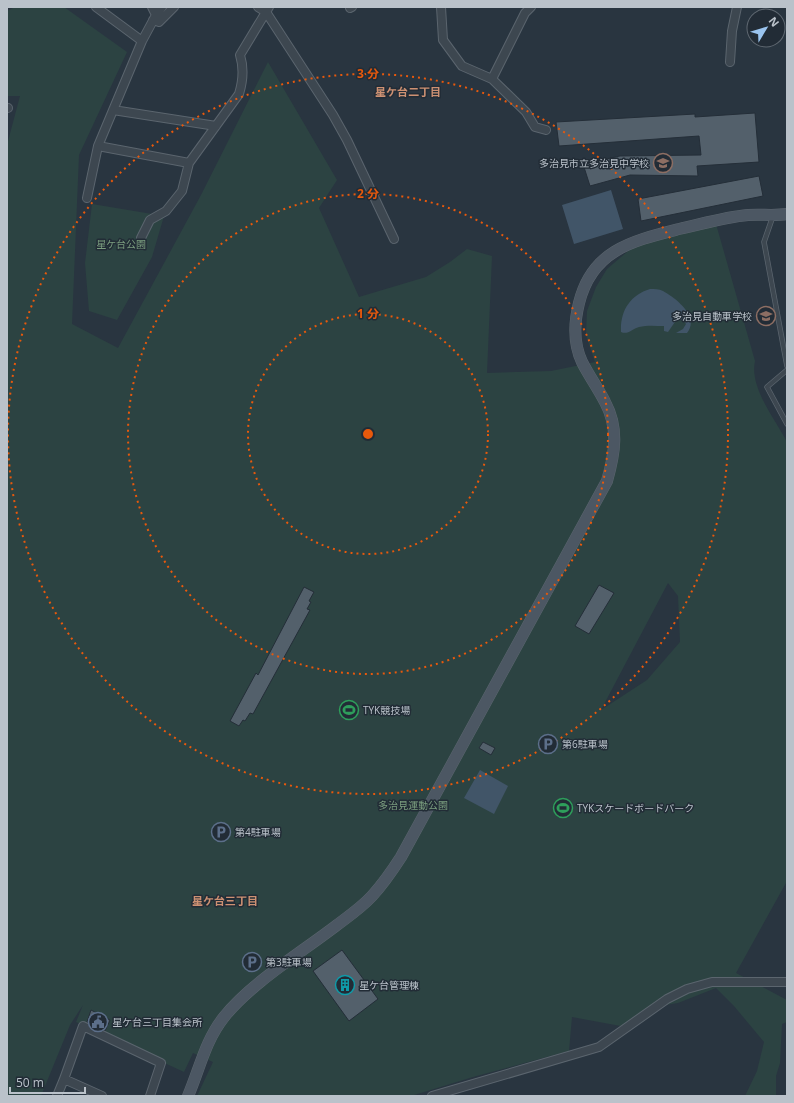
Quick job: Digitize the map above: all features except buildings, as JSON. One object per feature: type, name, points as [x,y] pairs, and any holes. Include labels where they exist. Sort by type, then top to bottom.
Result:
[{"type":"street","points":[[96,7],[142,41]]},
{"type":"street","points":[[87,198],[98,146],[154,14],[162,7]]},
{"type":"street","points":[[154,14],[159,22],[174,7]]},
{"type":"street","points":[[258,7],[268,10],[333,115],[350,146],[394,239]]},
{"type":"street","points":[[441,7],[443,40],[462,66],[492,79],[526,112],[535,127],[546,130]]},
{"type":"street","points":[[492,79],[525,13],[531,7]]},
{"type":"street","points":[[730,62],[732,31],[737,7]]},
{"type":"street","points":[[141,238],[150,220],[166,211],[182,191],[190,163],[239,94],[242,84],[243,64],[240,55],[268,10]]},
{"type":"street","points":[[113,110],[216,126]]},
{"type":"street","points":[[98,146],[190,163]]},
{"type":"street","points":[[188,1096],[195,1079],[198,1064],[208,1043],[223,1018],[240,999],[353,913],[371,897],[401,858],[607,481],[614,458],[615,436],[612,419],[605,402],[586,372],[580,358],[574,334],[575,317],[588,277],[599,263],[612,252],[636,240],[711,221],[748,215],[773,216],[787,214]]},
{"type":"street","points":[[432,1096],[599,1047],[667,1000],[688,989],[712,982],[787,982]]},
{"type":"street","points":[[57,1096],[83,1026],[161,1063],[150,1096]]},
{"type":"street","points":[[64,1079],[102,1096]]},
{"type":"lane","points":[[773,216],[764,242],[787,366]]},
{"type":"lane","points":[[787,370],[767,387],[787,424]]},
{"type":"green space","name":"多治見運動公園","points":[[15,7],[64,7],[127,52],[79,155],[72,324],[118,348],[201,195],[268,62],[337,180],[319,208],[359,297],[426,277],[467,249],[492,256],[487,373],[551,371],[595,362],[586,335],[587,311],[596,287],[607,269],[634,246],[716,224],[755,361],[754,371],[759,392],[787,442],[787,881],[736,973],[787,1000],[787,1022],[782,1024],[780,1063],[776,1076],[776,1096],[745,1096],[757,1071],[764,1042],[734,1006],[716,988],[678,1003],[653,1007],[626,1027],[572,1017],[569,1051],[473,1077],[411,1096],[197,1096],[213,1062],[193,1053],[184,1072],[76,1022],[83,1005],[70,1025],[41,1096],[7,1096],[7,145],[20,96],[7,96],[7,11]],"holes":[[[668,583],[678,596],[680,642],[647,680],[601,710]]]},
{"type":"green space","name":"星ケ台公園","points":[[92,204],[164,216],[152,257],[117,320],[89,311],[85,263]]},
{"type":"water","points":[[611,190],[623,229],[574,244],[562,205]]},
{"type":"water","points":[[650,289],[658,289],[663,291],[680,303],[689,315],[691,321],[687,333],[676,333],[683,329],[686,324],[684,321],[677,319],[668,332],[664,331],[664,326],[645,326],[626,333],[621,332],[622,317],[628,305],[637,295]]},
{"type":"water","points":[[480,770],[508,786],[494,814],[464,798]]},
{"type":"place","name":"多治見市立多治見中学校","points":[[663,163]]},
{"type":"place","name":"多治見自動車学校","points":[[766,316]]},
{"type":"place","name":"TYK競技場","points":[[349,710]]},
{"type":"place","name":"第6駐車場","points":[[548,744]]},
{"type":"place","name":"TYKスケードボードパーク","points":[[563,808]]},
{"type":"place","name":"第4駐車場","points":[[221,832]]},
{"type":"place","name":"第3駐車場","points":[[252,962]]},
{"type":"place","name":"星ケ台管理棟","points":[[345,985]]},
{"type":"place","name":"星ケ台三丁目集会所","points":[[98,1022]]},
{"type":"district","name":"星ケ台二丁目","points":[[408,91]]},
{"type":"district","name":"星ケ台三丁目","points":[[225,900]]}]
